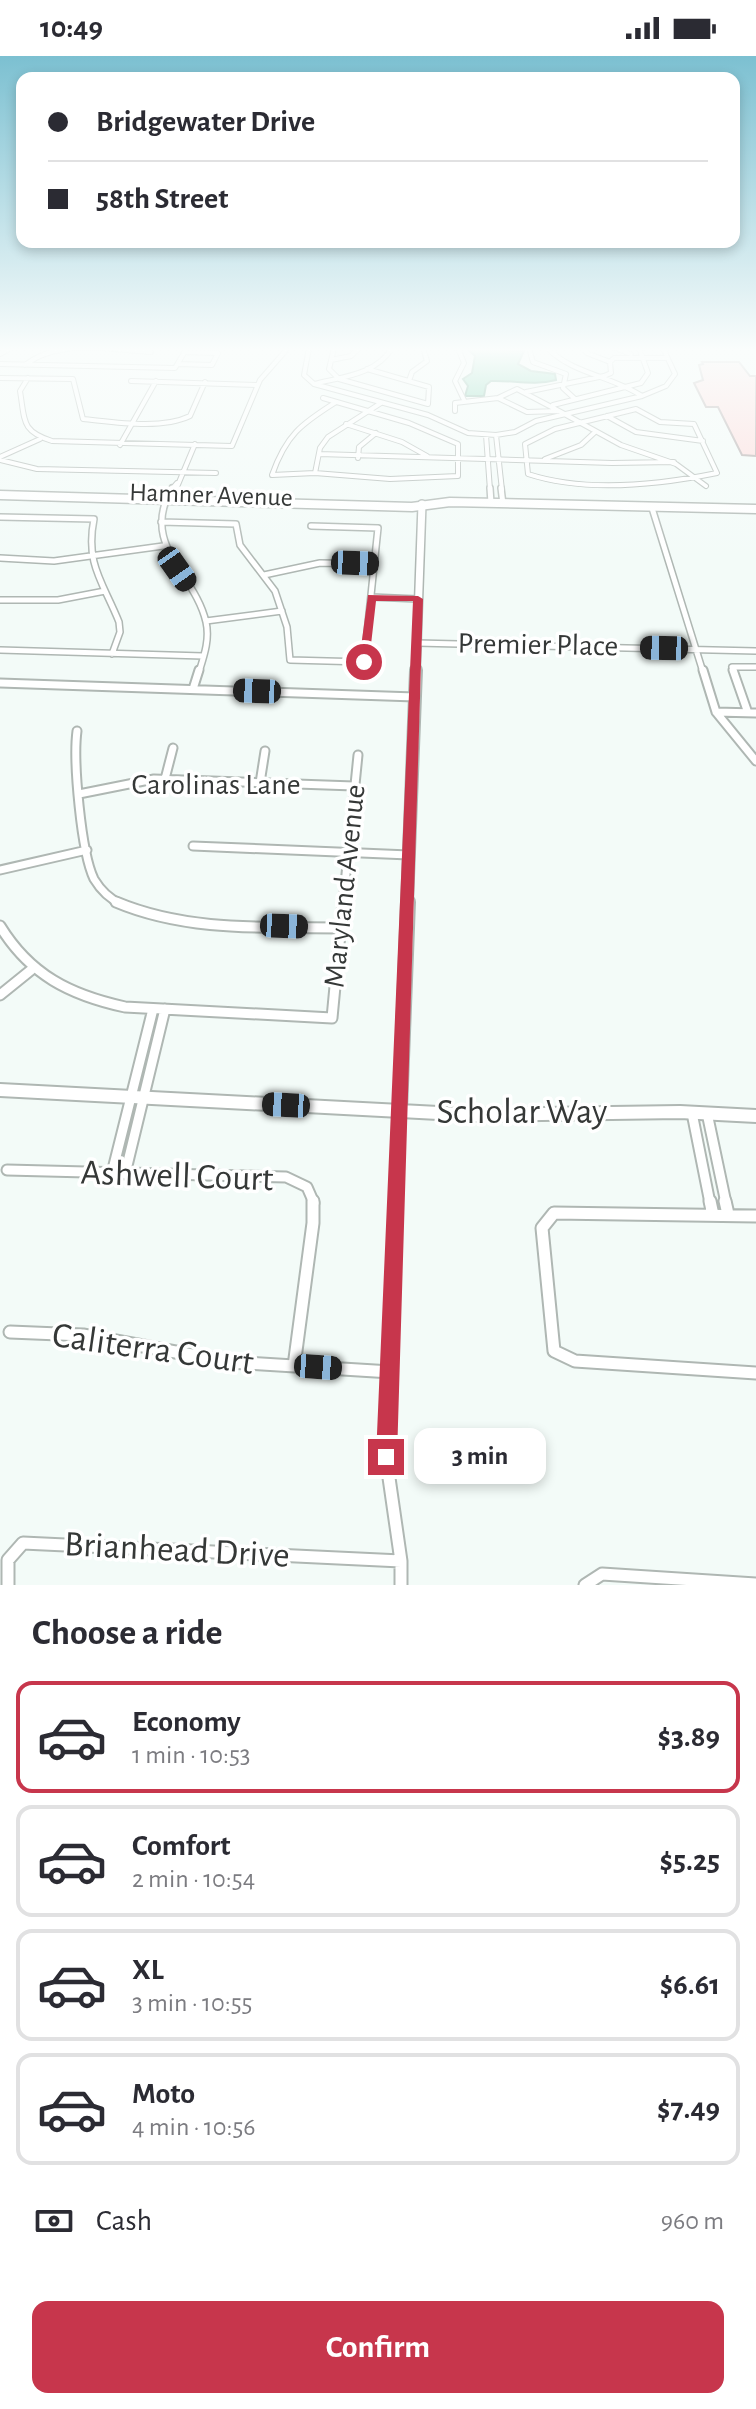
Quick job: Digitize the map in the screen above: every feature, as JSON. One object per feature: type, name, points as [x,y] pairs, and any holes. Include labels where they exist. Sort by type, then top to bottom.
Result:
[{"type":"main road","name":"Hamner Avenue","points":[[0,493],[397,506],[491,503],[756,512]]},
{"type":"main road","name":"Hamner Avenue","points":[[711,510],[756,512]]},
{"type":"street","points":[[25,419],[26,427],[40,439]]},
{"type":"street","points":[[92,419],[187,419]]},
{"type":"street","points":[[0,459],[40,439],[120,445],[232,446],[242,419]]},
{"type":"street","points":[[309,419],[294,429],[281,445],[272,475],[315,473],[390,479],[458,476],[458,444],[396,419]]},
{"type":"street","points":[[315,473],[319,454],[328,437],[354,419]]},
{"type":"street","points":[[441,419],[468,433],[486,435],[515,432],[543,419]]},
{"type":"street","points":[[574,419],[623,446],[674,462],[706,486]]},
{"type":"street","points":[[594,419],[555,429],[525,444],[528,474],[611,483],[699,478],[717,473],[694,424],[655,419]]},
{"type":"street","points":[[612,419],[648,435],[703,441]]},
{"type":"street","points":[[120,445],[134,421]]},
{"type":"street","points":[[346,424],[402,442],[427,456]]},
{"type":"street","points":[[542,460],[581,445],[595,432]]},
{"type":"street","points":[[358,458],[359,447],[376,433]]},
{"type":"street","points":[[486,435],[491,503]]},
{"type":"street","points":[[496,435],[503,504]]},
{"type":"street","points":[[193,689],[203,656],[206,621],[195,595],[163,546],[161,522],[195,444]]},
{"type":"street","points":[[562,453],[561,459],[569,463]]},
{"type":"street","points":[[319,454],[403,460],[427,456],[614,465],[674,462]]},
{"type":"street","points":[[0,459],[37,469],[216,473]]},
{"type":"street","points":[[611,483],[614,465]]},
{"type":"street","points":[[401,1585],[401,1561],[386,1457],[422,504]]},
{"type":"street","points":[[652,508],[716,712],[756,761]]},
{"type":"street","points":[[0,517],[94,519],[89,534],[90,556],[119,622],[120,632],[112,654]]},
{"type":"street","points":[[161,522],[236,524],[240,545],[264,575],[282,611],[290,660],[364,662],[378,528],[311,526]]},
{"type":"street","points":[[0,558],[54,561],[163,546]]},
{"type":"street","points":[[264,575],[320,563],[375,564]]},
{"type":"street","points":[[0,600],[58,600],[105,591]]},
{"type":"street","points":[[371,597],[418,599]]},
{"type":"street","points":[[206,621],[282,611]]},
{"type":"street","name":"Premier Place","points":[[417,643],[756,651]]},
{"type":"street","points":[[0,650],[203,656]]},
{"type":"street","points":[[716,712],[752,713],[732,667],[756,667]]},
{"type":"street","points":[[0,683],[415,697]]},
{"type":"street","points":[[77,731],[73,750],[87,850],[99,888],[116,903],[146,916],[171,921],[341,928]]},
{"type":"street","points":[[742,743],[756,747]]},
{"type":"street","points":[[165,779],[173,748]]},
{"type":"street","points":[[260,783],[265,751]]},
{"type":"street","name":"Maryland Avenue","points":[[165,1009],[332,1018],[358,755]]},
{"type":"street","name":"Carolinas Lane","points":[[79,794],[138,781],[165,779],[354,786]]},
{"type":"street","points":[[193,846],[409,855]]},
{"type":"street","points":[[0,870],[87,850]]},
{"type":"street","points":[[0,926],[10,945],[31,970],[97,1001],[165,1009],[112,1173]]},
{"type":"street","points":[[0,995],[31,970]]},
{"type":"street","points":[[125,1174],[153,1009]]},
{"type":"street","name":"Scholar Way","points":[[0,1090],[476,1115],[707,1113],[756,1116]]},
{"type":"street","points":[[692,1113],[713,1215]]},
{"type":"street","points":[[707,1113],[728,1214]]},
{"type":"street","name":"Ashwell Court","points":[[7,1170],[286,1177],[307,1187],[314,1203],[314,1213],[294,1366]]},
{"type":"street","points":[[756,1216],[554,1213],[542,1228],[554,1351],[575,1361],[756,1373]]},
{"type":"street","name":"Caliterra Court","points":[[10,1332],[83,1335],[230,1362],[391,1372]]},
{"type":"street","name":"Brianhead Drive","points":[[8,1585],[8,1560],[23,1543],[401,1561]]},
{"type":"street","points":[[585,1585],[602,1574],[756,1584]]},
{"type":"building","points":[[724,419],[756,419],[756,456],[742,455]]},
{"type":"route","points":[[364,662],[371,597],[418,599],[386,1457]]}]
